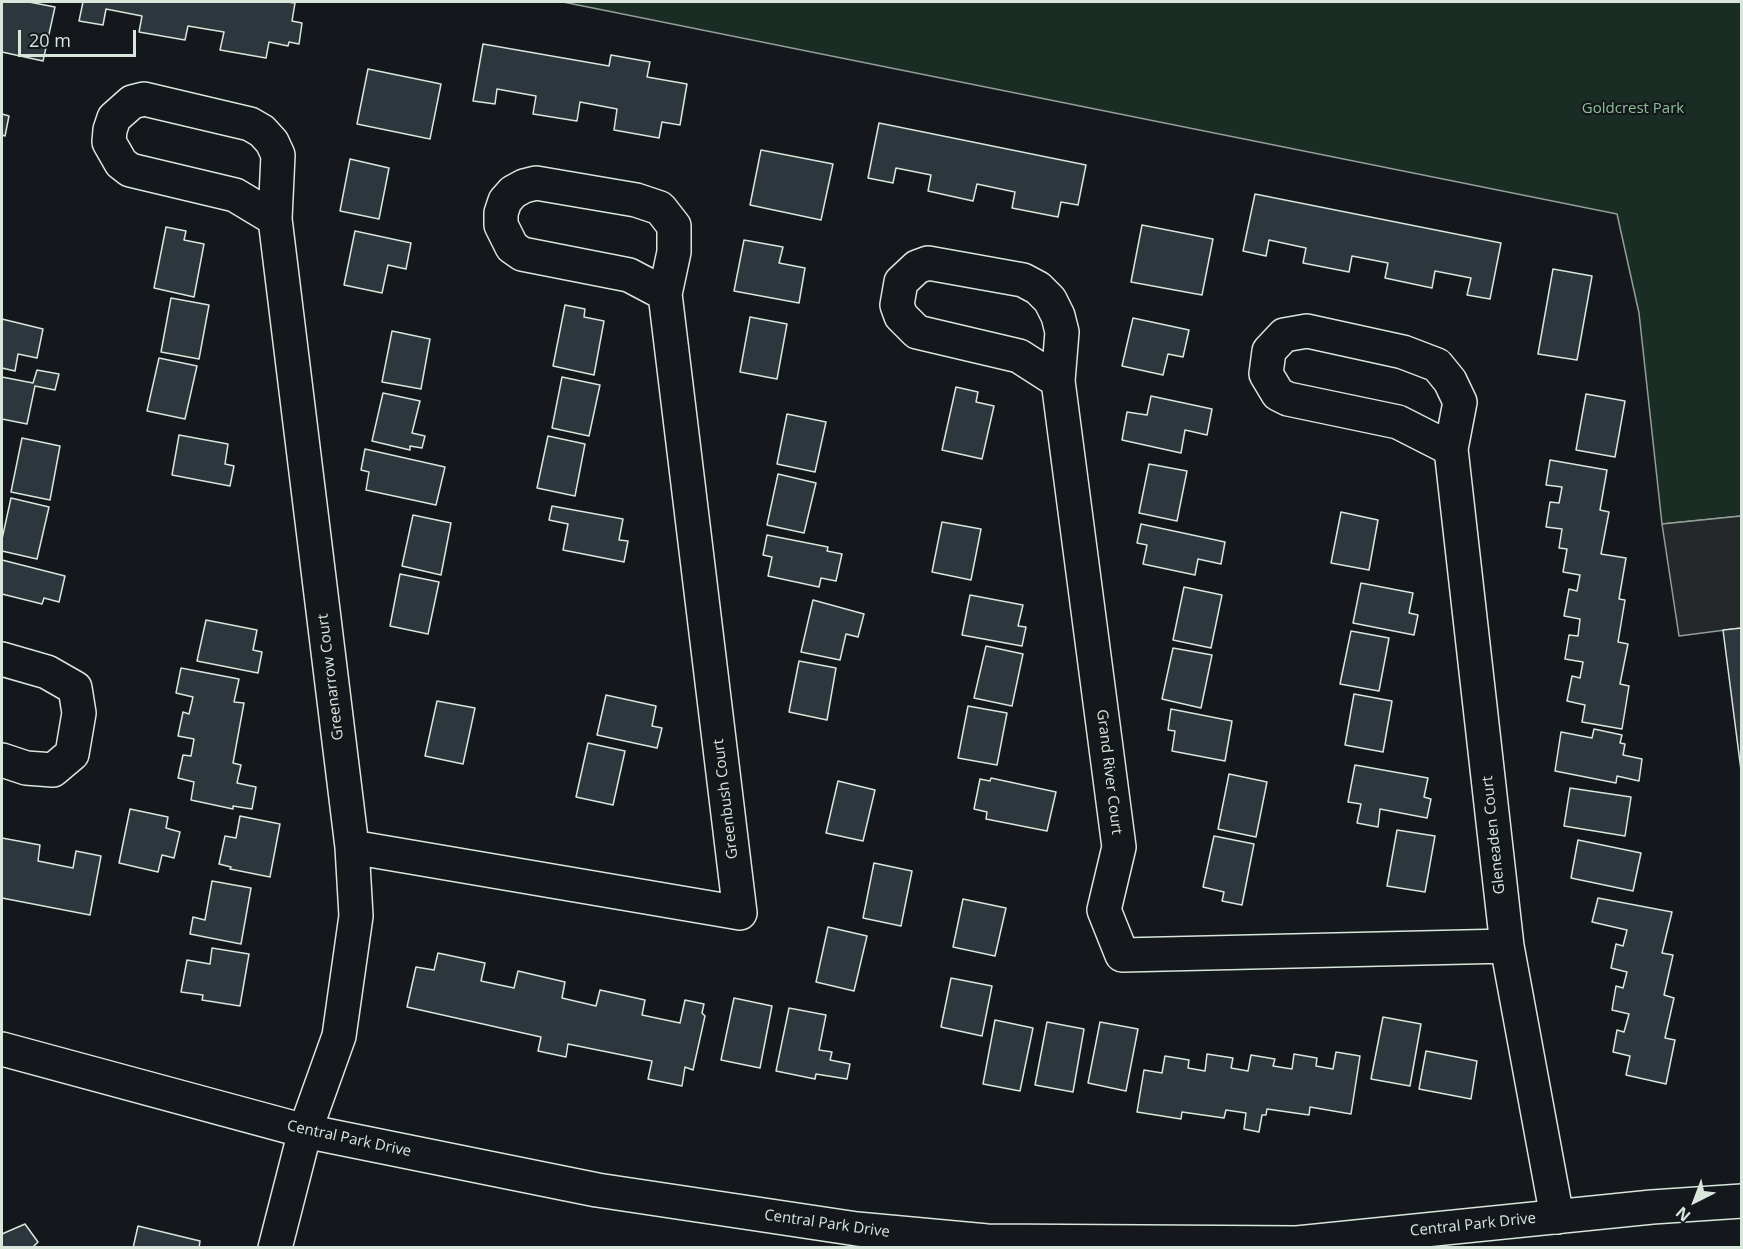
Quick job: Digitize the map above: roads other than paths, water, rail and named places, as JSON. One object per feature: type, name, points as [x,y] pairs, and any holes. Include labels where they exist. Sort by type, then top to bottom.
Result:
[{"type":"street","name":"Greenarrow Court","points":[[275,219],[235,195],[130,170],[120,163],[109,142],[114,118],[132,102],[144,99],[250,124],[262,131],[272,142],[278,155],[275,219],[352,847],[356,916],[339,1036],[305,1131],[275,1248]]},
{"type":"street","name":"Greenbush Court","points":[[352,847],[740,913],[665,294],[675,237],[674,226],[660,208],[636,200],[536,183],[513,192],[505,201],[501,213],[501,225],[512,247],[522,254],[629,275],[665,294]]},
{"type":"street","name":"Grand River Court","points":[[1058,381],[1018,356],[917,332],[901,316],[897,293],[901,282],[917,267],[940,263],[1023,280],[1038,288],[1050,300],[1058,316],[1062,332],[1058,381],[1119,847],[1104,910],[1122,955],[1507,946]]},
{"type":"street","name":"Gleneaden Court","points":[[1451,449],[1398,422],[1288,399],[1278,394],[1266,374],[1269,351],[1284,335],[1307,331],[1403,352],[1437,365],[1450,381],[1460,402],[1451,449],[1507,946],[1557,1217]]},
{"type":"street","points":[[2,659],[47,672],[75,688],[79,713],[72,754],[53,770],[26,768],[2,760]]},
{"type":"street","name":"Central Park Drive","points":[[2,1049],[35,1060],[305,1131],[597,1190],[857,1229],[986,1244],[1297,1243],[1742,1201]]},
{"type":"street","name":"Central Park Drive","points":[[2,1056],[35,1060]]},
{"type":"park label","name":"Goldcrest Park","points":[[1633,109]]}]
